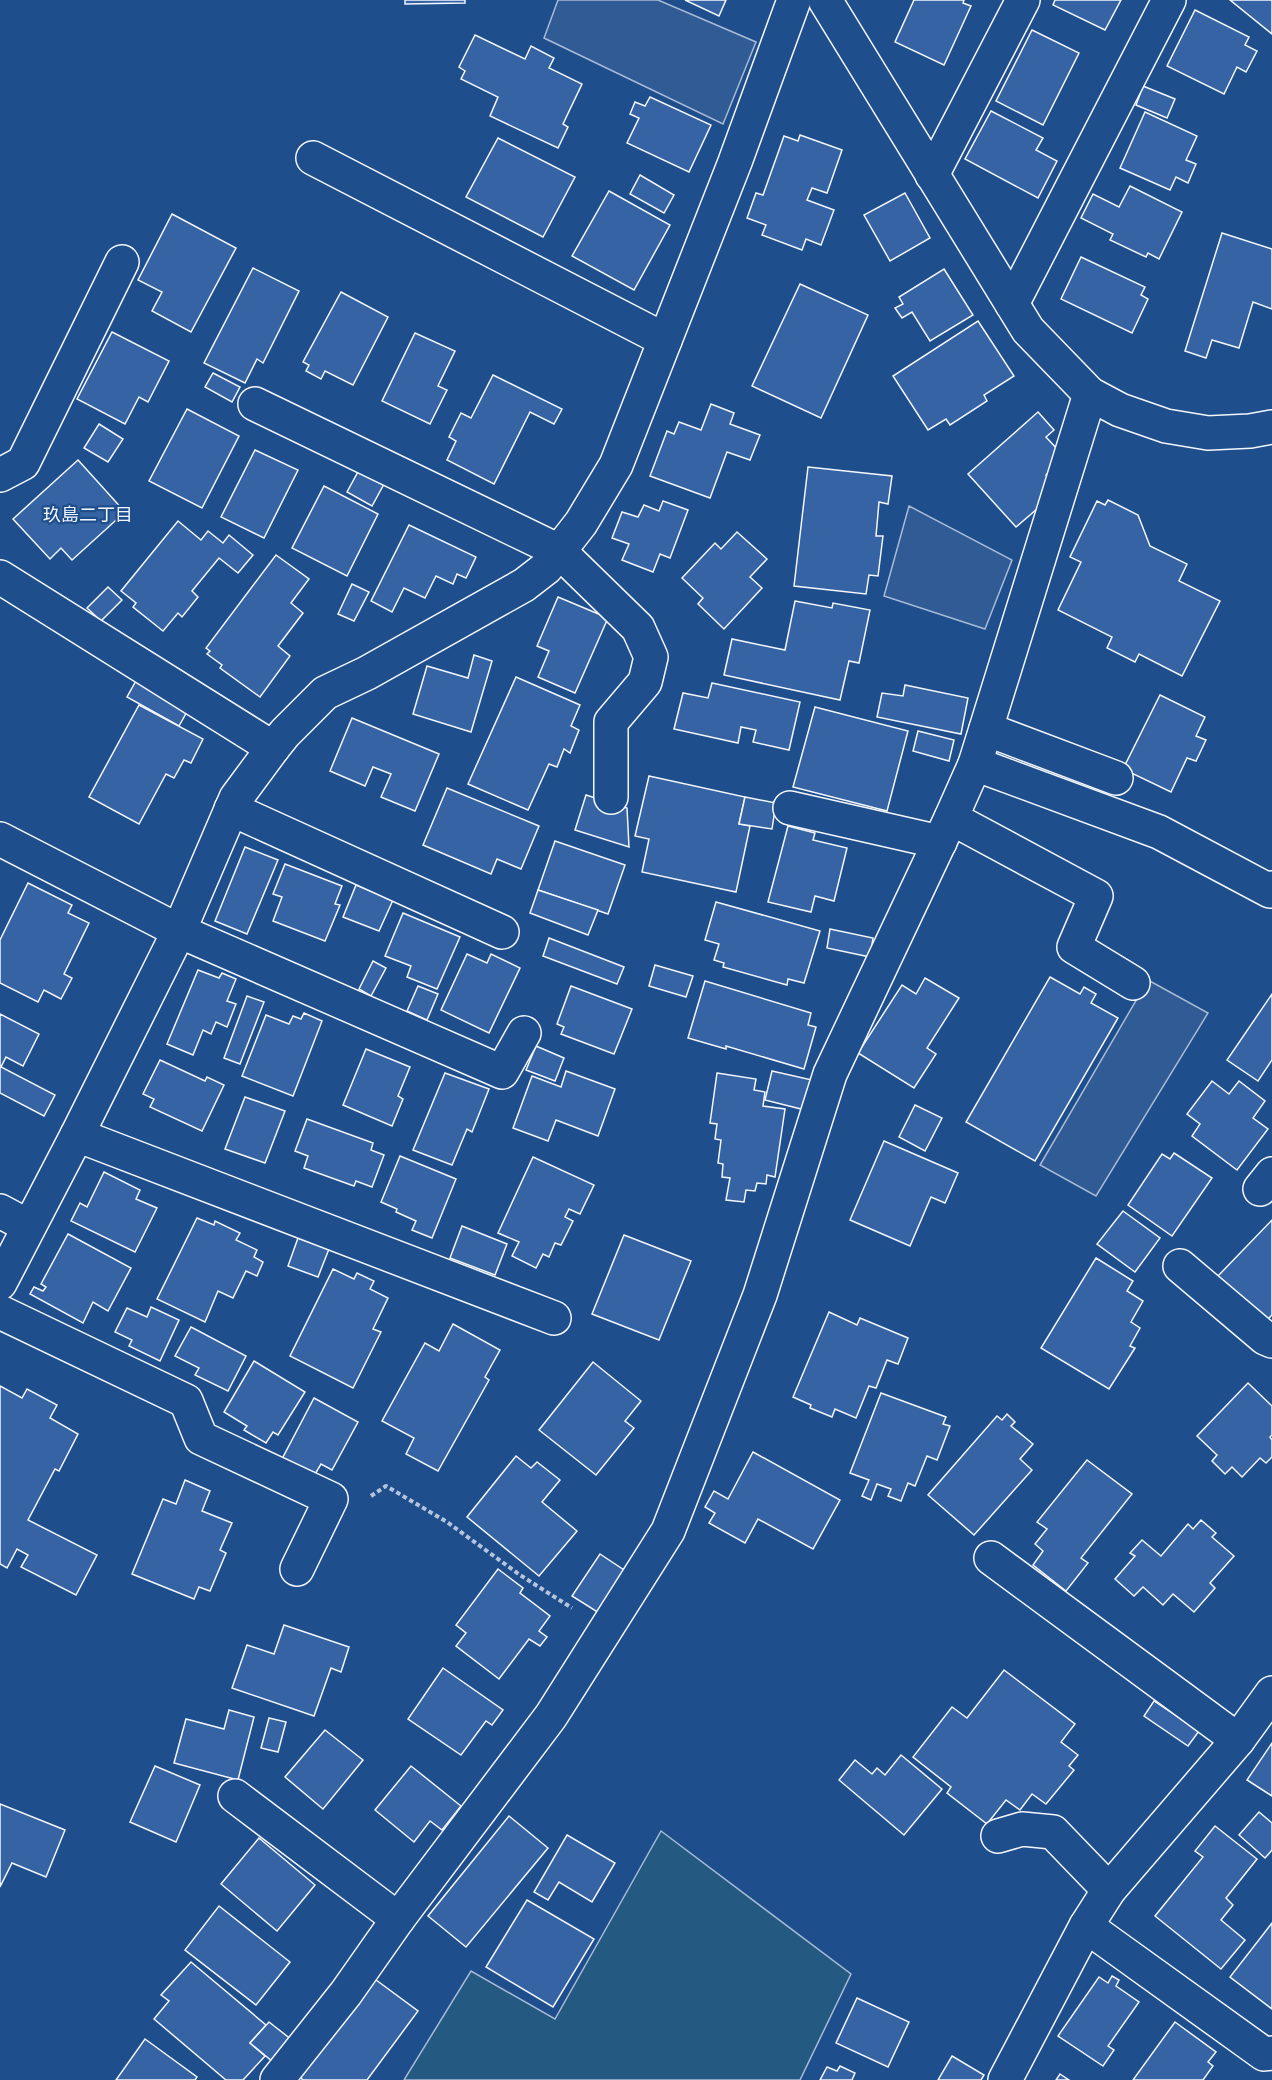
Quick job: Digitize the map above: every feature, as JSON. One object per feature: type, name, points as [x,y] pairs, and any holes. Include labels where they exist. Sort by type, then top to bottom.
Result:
[{"type":"street","points":[[0,1283],[14,1218],[31,1226],[178,931],[236,798],[273,748],[325,693],[367,673],[524,585],[546,568],[581,523],[616,465],[731,172],[794,0]]},
{"type":"street","points":[[825,0],[1028,330],[1090,394],[1120,410],[1166,426],[1208,433],[1250,431],[1272,427]]},
{"type":"street","points":[[932,175],[1023,0]]},
{"type":"street","points":[[1012,304],[1169,0]]},
{"type":"street","points":[[313,158],[665,340]]},
{"type":"street","points":[[0,475],[23,463],[122,262]]},
{"type":"street","points":[[277,2080],[346,1993],[398,1919],[551,1716],[668,1531],[760,1295],[830,1074],[975,764],[1090,394]]},
{"type":"street","points":[[255,404],[559,551],[638,628],[651,657],[645,682],[611,723],[610,797]]},
{"type":"street","points":[[0,577],[273,748]]},
{"type":"street","points":[[986,729],[1116,778]]},
{"type":"street","points":[[975,764],[1159,832],[1270,891],[1272,888]]},
{"type":"street","points":[[790,808],[945,830],[1096,896],[1074,946],[1133,983]]},
{"type":"street","points":[[231,809],[502,932]]},
{"type":"street","points":[[0,839],[178,931],[502,1072],[524,1033]]},
{"type":"street","points":[[77,1135],[554,1318]]},
{"type":"street","points":[[1180,1266],[1265,1338],[1272,1341]]},
{"type":"street","points":[[0,1312],[186,1401],[201,1438],[331,1499],[297,1569]]},
{"type":"street","points":[[991,1558],[1238,1740]]},
{"type":"street","points":[[1005,2080],[1086,1926],[1109,1890],[1238,1740],[1272,1693]]},
{"type":"street","points":[[236,1796],[398,1919]]},
{"type":"street","points":[[998,1836],[1022,1829],[1053,1832],[1109,1890]]},
{"type":"street","points":[[1086,1926],[1264,2054],[1272,2053]]},
{"type":"path","points":[[331,1499],[359,1504],[386,1486],[447,1522],[520,1575],[607,1629]]},
{"type":"shaded area","points":[[558,0],[658,0],[756,42],[723,124],[544,38]]},
{"type":"shaded area","points":[[909,506],[1012,560],[985,629],[884,596]]},
{"type":"shaded area","points":[[1148,980],[1208,1013],[1096,1196],[1040,1165]]},
{"type":"shaded area","points":[[661,1831],[851,1974],[800,2080],[404,2080],[471,1971],[555,2019]]},
{"type":"building","points":[[405,0],[465,0],[465,3],[405,4]]},
{"type":"building","points":[[685,0],[726,0],[719,16]]},
{"type":"building","points":[[914,0],[964,0],[963,3],[971,6],[944,65],[895,42]]},
{"type":"building","points":[[1055,0],[1121,0],[1105,30],[1053,5]]},
{"type":"building","points":[[1230,0],[1272,0],[1272,34]]},
{"type":"building","points":[[1195,10],[1249,37],[1245,45],[1257,51],[1246,72],[1237,67],[1224,94],[1167,66]]},
{"type":"building","points":[[1032,30],[1079,53],[1043,125],[996,101]]},
{"type":"building","points":[[475,35],[525,59],[531,46],[554,58],[549,68],[582,84],[563,124],[568,127],[558,148],[490,116],[498,97],[461,79],[465,71],[459,67]]},
{"type":"building","points":[[1143,86],[1175,99],[1167,118],[1136,105]]},
{"type":"building","points":[[650,97],[711,125],[689,172],[627,143],[639,118],[630,114],[635,102],[645,106]]},
{"type":"building","points":[[991,111],[1043,138],[1036,150],[1057,161],[1038,198],[965,159]]},
{"type":"building","points":[[1145,112],[1197,136],[1186,160],[1196,164],[1188,183],[1176,177],[1170,190],[1120,168]]},
{"type":"building","points":[[800,135],[842,150],[827,193],[812,188],[807,200],[834,210],[821,245],[806,239],[802,250],[762,235],[766,225],[747,218],[756,193],[763,195],[784,136],[798,141]]},
{"type":"building","points":[[498,138],[575,177],[543,237],[466,197]]},
{"type":"building","points":[[640,175],[674,195],[664,213],[630,194]]},
{"type":"building","points":[[1130,186],[1182,212],[1159,259],[1148,253],[1146,257],[1110,240],[1113,234],[1081,218],[1093,194],[1119,207]]},
{"type":"building","points":[[609,191],[670,225],[634,290],[572,256]]},
{"type":"building","points":[[905,193],[930,238],[890,261],[864,215]]},
{"type":"building","points":[[172,214],[236,248],[191,332],[152,311],[162,292],[138,280]]},
{"type":"building","points":[[1222,233],[1272,249],[1272,309],[1253,302],[1239,348],[1212,340],[1206,358],[1185,351]]},
{"type":"building","points":[[1081,257],[1145,287],[1141,295],[1148,299],[1132,333],[1061,299]]},
{"type":"building","points":[[253,268],[299,291],[263,363],[257,359],[245,383],[204,363]]},
{"type":"building","points":[[944,269],[973,315],[930,341],[912,312],[902,318],[895,308],[903,304],[899,297]]},
{"type":"building","points":[[800,284],[868,315],[821,418],[752,386]]},
{"type":"building","points":[[341,292],[388,317],[353,385],[325,371],[321,379],[306,371],[309,365],[303,362]]},
{"type":"building","points":[[978,321],[1014,376],[984,395],[987,401],[950,425],[946,419],[928,430],[893,376]]},
{"type":"building","points":[[112,332],[169,361],[148,402],[139,397],[125,424],[77,399]]},
{"type":"building","points":[[415,333],[455,351],[438,386],[447,390],[430,424],[382,401]]},
{"type":"building","points":[[213,373],[240,387],[232,402],[205,387]]},
{"type":"building","points":[[493,375],[562,409],[554,424],[530,412],[494,484],[447,460],[456,441],[449,437],[461,413],[471,418]]},
{"type":"building","points":[[711,404],[734,413],[730,424],[760,435],[750,460],[727,452],[710,498],[650,476],[667,431],[674,434],[679,422],[701,430]]},
{"type":"building","points":[[187,409],[239,436],[202,508],[149,481]]},
{"type":"building","points":[[1038,412],[1054,430],[1046,437],[1058,450],[1051,470],[1046,475],[1051,481],[1043,488],[1051,497],[1016,527],[968,474]]},
{"type":"building","points":[[99,424],[123,439],[108,462],[84,448]]},
{"type":"building","points":[[255,450],[298,470],[264,538],[221,517]]},
{"type":"building","points":[[78,460],[125,512],[72,560],[61,548],[50,559],[13,519]]},
{"type":"building","points":[[808,467],[892,476],[888,504],[879,502],[876,536],[883,536],[878,576],[869,575],[866,594],[794,586]]},
{"type":"building","points":[[359,470],[384,484],[372,506],[347,492]]},
{"type":"building","points":[[324,486],[378,514],[347,576],[292,548]]},
{"type":"building","points":[[1108,500],[1138,515],[1150,546],[1187,564],[1179,581],[1220,601],[1182,676],[1139,654],[1135,662],[1107,648],[1112,637],[1058,610],[1081,562],[1070,557],[1097,501],[1105,505]]},
{"type":"building","points":[[663,501],[688,510],[670,558],[660,554],[653,572],[622,560],[629,544],[612,538],[622,512],[638,517],[644,505],[659,511]]},
{"type":"building","points":[[178,521],[201,540],[208,531],[223,543],[229,535],[253,555],[238,573],[219,558],[192,591],[198,597],[182,617],[178,613],[163,631],[133,607],[136,603],[121,591]]},
{"type":"building","points":[[409,525],[476,557],[466,578],[457,574],[453,584],[436,576],[425,598],[404,588],[392,612],[371,601]]},
{"type":"building","points":[[737,532],[767,559],[750,577],[762,588],[724,629],[698,604],[703,598],[682,578],[715,543],[721,549]]},
{"type":"building","points":[[276,555],[309,579],[291,603],[303,613],[278,646],[290,656],[260,697],[220,668],[222,665],[207,654],[210,651],[206,648]]},
{"type":"building","points":[[352,584],[369,592],[354,621],[338,614]]},
{"type":"building","points":[[108,587],[122,600],[101,621],[87,608]]},
{"type":"building","points":[[558,597],[608,618],[575,693],[538,677],[549,651],[537,646]]},
{"type":"building","points":[[795,601],[832,608],[833,603],[870,610],[859,663],[849,661],[840,700],[724,675],[732,639],[785,650]]},
{"type":"building","points":[[474,655],[492,661],[471,732],[413,714],[427,666],[468,678]]},
{"type":"building","points":[[516,677],[580,705],[571,726],[579,730],[570,753],[564,749],[557,767],[549,764],[528,810],[468,784]]},
{"type":"building","points":[[137,679],[189,708],[179,726],[127,697]]},
{"type":"building","points":[[712,683],[800,702],[789,750],[753,742],[756,730],[741,727],[738,743],[674,729],[683,693],[708,698]]},
{"type":"building","points":[[905,685],[968,698],[961,734],[877,717],[882,693],[903,696]]},
{"type":"building","points":[[1160,695],[1205,717],[1196,736],[1206,740],[1196,761],[1187,758],[1171,792],[1123,769]]},
{"type":"building","points":[[139,705],[203,739],[191,763],[184,760],[174,778],[166,774],[139,824],[89,797]]},
{"type":"building","points":[[815,707],[908,731],[887,811],[793,787]]},
{"type":"building","points":[[352,718],[439,754],[415,811],[381,797],[391,774],[373,767],[365,786],[330,771]]},
{"type":"building","points":[[918,731],[954,740],[949,761],[913,751]]},
{"type":"building","points":[[649,776],[745,797],[739,824],[750,826],[736,892],[642,872],[649,839],[635,836]]},
{"type":"building","points":[[447,788],[539,826],[521,869],[497,859],[491,874],[423,845]]},
{"type":"building","points":[[586,795],[627,808],[629,847],[575,830]]},
{"type":"building","points":[[745,797],[776,803],[772,829],[739,824]]},
{"type":"building","points":[[788,826],[815,833],[813,840],[847,848],[834,901],[815,896],[811,912],[768,902]]},
{"type":"building","points":[[555,841],[625,865],[608,914],[538,890]]},
{"type":"building","points":[[245,847],[278,860],[247,934],[215,921]]},
{"type":"building","points":[[285,864],[342,886],[335,904],[340,905],[325,941],[273,921],[282,897],[273,894]]},
{"type":"building","points":[[28,883],[72,905],[68,913],[89,923],[64,974],[72,978],[61,999],[44,990],[38,1002],[0,983],[0,940]]},
{"type":"building","points":[[356,885],[393,900],[379,931],[343,917]]},
{"type":"building","points":[[538,890],[598,910],[588,935],[530,913]]},
{"type":"building","points":[[716,902],[820,931],[804,983],[788,979],[787,985],[723,967],[724,963],[714,960],[719,944],[705,940]]},
{"type":"building","points":[[403,913],[460,937],[437,989],[407,977],[411,966],[385,956]]},
{"type":"building","points":[[830,929],[873,938],[870,957],[827,948]]},
{"type":"building","points":[[549,938],[624,967],[617,984],[543,956]]},
{"type":"building","points":[[467,954],[487,963],[491,954],[520,968],[489,1033],[441,1010]]},
{"type":"building","points":[[373,961],[386,968],[371,996],[359,989]]},
{"type":"building","points":[[655,965],[693,976],[686,997],[649,986]]},
{"type":"building","points":[[198,970],[219,978],[222,973],[236,979],[227,1001],[236,1004],[227,1027],[216,1022],[211,1034],[203,1030],[193,1055],[167,1044]]},
{"type":"building","points":[[1050,977],[1080,994],[1084,987],[1096,994],[1091,1003],[1118,1018],[1035,1161],[966,1122]]},
{"type":"building","points":[[925,978],[959,998],[927,1048],[936,1054],[914,1088],[858,1053],[902,985],[916,994]]},
{"type":"building","points":[[705,981],[811,1013],[808,1025],[816,1027],[804,1069],[726,1046],[726,1049],[688,1038]]},
{"type":"building","points":[[418,986],[438,994],[427,1020],[407,1011]]},
{"type":"building","points":[[571,986],[632,1009],[614,1054],[561,1034],[564,1027],[557,1024]]},
{"type":"building","points":[[1272,994],[1272,1060],[1258,1081],[1227,1060]]},
{"type":"building","points":[[247,996],[264,1002],[240,1064],[224,1058]]},
{"type":"building","points":[[304,1013],[322,1021],[293,1096],[242,1076],[266,1015],[289,1024],[293,1016],[301,1019]]},
{"type":"building","points":[[0,1014],[39,1034],[23,1066],[6,1057],[1,1067],[55,1095],[44,1116],[0,1093]]},
{"type":"building","points":[[536,1046],[564,1058],[555,1081],[526,1070]]},
{"type":"building","points":[[366,1049],[410,1067],[398,1096],[403,1099],[392,1126],[343,1105]]},
{"type":"building","points":[[160,1060],[205,1081],[207,1077],[224,1085],[202,1131],[150,1107],[154,1099],[143,1094]]},
{"type":"building","points":[[566,1071],[615,1089],[598,1136],[556,1120],[548,1141],[513,1128],[532,1076],[561,1087]]},
{"type":"building","points":[[772,1071],[812,1080],[805,1110],[765,1100]]},
{"type":"building","points":[[445,1073],[489,1089],[472,1132],[467,1129],[452,1165],[413,1150]]},
{"type":"building","points":[[717,1073],[756,1079],[754,1090],[765,1092],[763,1106],[785,1109],[775,1177],[767,1175],[766,1184],[757,1183],[755,1191],[746,1190],[744,1202],[726,1200],[730,1178],[722,1177],[723,1164],[718,1163],[721,1140],[715,1139],[717,1124],[710,1123]]},
{"type":"building","points":[[1212,1081],[1229,1094],[1239,1081],[1265,1101],[1253,1118],[1268,1129],[1237,1170],[1192,1136],[1200,1124],[1187,1114]]},
{"type":"building","points":[[245,1097],[285,1111],[265,1163],[225,1149]]},
{"type":"building","points":[[915,1105],[942,1118],[925,1151],[899,1137]]},
{"type":"building","points":[[307,1119],[373,1143],[371,1150],[384,1155],[372,1187],[356,1181],[354,1186],[304,1168],[308,1156],[295,1151]]},
{"type":"building","points":[[884,1141],[958,1173],[945,1203],[931,1197],[910,1246],[850,1220]]},
{"type":"building","points":[[1174,1153],[1212,1178],[1172,1236],[1128,1205],[1162,1154],[1170,1159]]},
{"type":"building","points":[[400,1156],[456,1179],[432,1238],[412,1230],[416,1221],[381,1202]]},
{"type":"building","points":[[533,1157],[594,1185],[580,1214],[569,1209],[565,1217],[573,1221],[561,1245],[555,1243],[549,1257],[543,1254],[536,1268],[512,1256],[519,1242],[498,1233]]},
{"type":"building","points":[[104,1172],[140,1190],[136,1199],[157,1208],[135,1252],[71,1221],[80,1203],[87,1207]]},
{"type":"building","points":[[1123,1211],[1160,1238],[1135,1272],[1097,1244]]},
{"type":"building","points":[[197,1218],[214,1225],[215,1221],[240,1233],[236,1240],[257,1250],[254,1257],[263,1262],[257,1276],[246,1271],[233,1298],[218,1291],[205,1322],[157,1299]]},
{"type":"building","points":[[1272,1220],[1272,1315],[1265,1322],[1217,1277]]},
{"type":"building","points":[[462,1226],[507,1244],[495,1275],[450,1258]]},
{"type":"building","points":[[68,1234],[131,1268],[108,1311],[93,1302],[83,1323],[30,1294],[34,1287],[43,1291],[46,1287],[41,1284]]},
{"type":"building","points":[[624,1235],[691,1261],[659,1340],[592,1314]]},
{"type":"building","points":[[298,1238],[329,1249],[318,1277],[288,1266]]},
{"type":"building","points":[[1096,1258],[1133,1281],[1127,1291],[1143,1301],[1131,1322],[1140,1328],[1130,1346],[1135,1348],[1109,1389],[1041,1348]]},
{"type":"building","points":[[333,1269],[354,1279],[357,1273],[374,1281],[370,1289],[388,1298],[373,1329],[381,1332],[353,1388],[290,1356]]},
{"type":"building","points":[[151,1307],[179,1320],[160,1361],[129,1346],[132,1340],[115,1332],[127,1308],[147,1317]]},
{"type":"building","points":[[829,1312],[857,1325],[860,1318],[908,1338],[898,1364],[887,1360],[876,1388],[869,1386],[856,1418],[835,1409],[832,1417],[810,1408],[811,1405],[793,1397]]},
{"type":"building","points":[[453,1324],[500,1350],[485,1377],[489,1380],[438,1471],[406,1454],[414,1438],[382,1421],[425,1343],[439,1351]]},
{"type":"building","points":[[191,1327],[246,1356],[228,1391],[195,1375],[199,1368],[175,1356]]},
{"type":"building","points":[[254,1361],[305,1392],[278,1435],[273,1432],[266,1443],[244,1430],[247,1426],[224,1412]]},
{"type":"building","points":[[593,1362],[641,1401],[625,1421],[634,1428],[596,1475],[539,1430]]},
{"type":"building","points":[[1248,1383],[1272,1406],[1272,1435],[1270,1437],[1272,1457],[1266,1463],[1260,1458],[1242,1477],[1232,1467],[1225,1474],[1212,1461],[1217,1455],[1197,1436]]},
{"type":"building","points":[[0,1386],[22,1398],[27,1389],[57,1405],[50,1418],[78,1434],[59,1471],[55,1469],[28,1520],[97,1555],[76,1595],[21,1567],[28,1555],[17,1549],[7,1568],[0,1564]]},
{"type":"building","points":[[881,1393],[946,1417],[943,1424],[950,1426],[937,1460],[927,1456],[915,1486],[908,1483],[901,1501],[888,1496],[891,1489],[877,1484],[871,1500],[862,1496],[869,1480],[850,1473]]},
{"type":"building","points":[[314,1398],[358,1422],[332,1470],[321,1464],[314,1476],[282,1459]]},
{"type":"building","points":[[1007,1414],[1015,1422],[1011,1426],[1033,1444],[1020,1459],[1032,1470],[974,1535],[928,1495],[997,1416],[1002,1420]]},
{"type":"building","points":[[753,1452],[840,1500],[813,1549],[758,1519],[745,1543],[709,1523],[715,1513],[705,1507],[714,1491],[728,1499]]},
{"type":"building","points":[[516,1456],[531,1468],[537,1462],[560,1480],[542,1502],[577,1531],[539,1576],[467,1517]]},
{"type":"building","points":[[1087,1460],[1132,1494],[1081,1558],[1088,1563],[1066,1591],[1033,1565],[1043,1551],[1035,1544],[1047,1529],[1037,1522]]},
{"type":"building","points":[[185,1480],[210,1491],[202,1511],[232,1523],[220,1550],[226,1553],[210,1591],[199,1587],[194,1599],[132,1574],[163,1499],[176,1504]]},
{"type":"building","points":[[1201,1520],[1216,1533],[1212,1537],[1234,1556],[1210,1583],[1215,1588],[1194,1612],[1173,1594],[1163,1605],[1143,1587],[1134,1596],[1115,1579],[1135,1556],[1130,1553],[1142,1540],[1161,1556],[1188,1524],[1193,1529]]},
{"type":"building","points":[[600,1554],[627,1572],[599,1613],[572,1596]]},
{"type":"building","points":[[498,1569],[523,1588],[520,1593],[550,1616],[539,1631],[547,1637],[540,1646],[529,1639],[499,1679],[456,1646],[466,1633],[456,1625]]},
{"type":"building","points":[[284,1625],[349,1647],[341,1672],[331,1668],[314,1716],[232,1688],[247,1645],[274,1654]]},
{"type":"building","points":[[443,1668],[503,1710],[492,1725],[486,1721],[461,1755],[408,1719]]},
{"type":"building","points":[[1004,1670],[1075,1724],[1061,1742],[1078,1755],[1069,1766],[1074,1770],[1046,1804],[1032,1794],[1020,1810],[1006,1800],[987,1824],[947,1793],[951,1787],[913,1757],[952,1707],[967,1718]]},
{"type":"building","points":[[1154,1701],[1199,1731],[1188,1746],[1144,1716]]},
{"type":"building","points":[[229,1710],[254,1717],[238,1780],[174,1763],[186,1719],[224,1729]]},
{"type":"building","points":[[269,1718],[286,1722],[278,1752],[261,1748]]},
{"type":"building","points":[[325,1730],[363,1760],[323,1809],[285,1777]]},
{"type":"building","points":[[1272,1743],[1272,1796],[1247,1780]]},
{"type":"building","points":[[901,1755],[942,1789],[904,1835],[839,1780],[855,1760],[872,1774],[877,1768],[885,1775]]},
{"type":"building","points":[[155,1766],[200,1785],[176,1842],[130,1822]]},
{"type":"building","points":[[411,1766],[461,1806],[442,1830],[430,1821],[414,1842],[375,1810]]},
{"type":"building","points":[[0,1804],[65,1830],[46,1877],[12,1863],[0,1887]]},
{"type":"building","points":[[1259,1812],[1272,1823],[1272,1850],[1265,1858],[1239,1835]]},
{"type":"building","points":[[509,1816],[548,1848],[466,1947],[428,1916]]},
{"type":"building","points":[[1215,1826],[1257,1859],[1226,1898],[1233,1905],[1221,1920],[1245,1940],[1221,1969],[1155,1916],[1203,1857],[1195,1851]]},
{"type":"building","points":[[567,1835],[615,1863],[592,1902],[559,1882],[548,1900],[534,1892]]},
{"type":"building","points":[[259,1838],[315,1885],[277,1931],[221,1884]]},
{"type":"building","points":[[527,1900],[594,1939],[553,2007],[486,1967]]},
{"type":"building","points":[[219,1906],[290,1962],[256,2005],[185,1950]]},
{"type":"building","points":[[1272,1923],[1272,2009],[1230,1977]]},
{"type":"building","points":[[191,1962],[266,2025],[250,2043],[265,2056],[243,2080],[226,2080],[154,2019],[169,2001],[161,1995]]},
{"type":"building","points":[[1112,1976],[1119,1980],[1116,1986],[1139,2002],[1108,2046],[1114,2050],[1103,2066],[1058,2036],[1099,1977],[1108,1983]]},
{"type":"building","points":[[372,1977],[418,2011],[367,2080],[303,2080],[299,2076]]},
{"type":"building","points":[[857,1998],[909,2022],[888,2067],[836,2043]]},
{"type":"building","points":[[269,2022],[292,2040],[273,2062],[250,2043]]},
{"type":"building","points":[[1175,2022],[1216,2052],[1208,2062],[1213,2066],[1203,2080],[1133,2080]]},
{"type":"building","points":[[145,2039],[197,2077],[195,2080],[116,2080]]},
{"type":"building","points":[[952,2056],[984,2075],[981,2080],[938,2080]]},
{"type":"building","points":[[840,2066],[855,2073],[852,2080],[820,2080],[827,2067],[837,2071]]},
{"type":"building","points":[[1060,2074],[1069,2080],[1056,2080]]},
{"type":"district","name":"玖島二丁目","points":[[88,514]]}]
